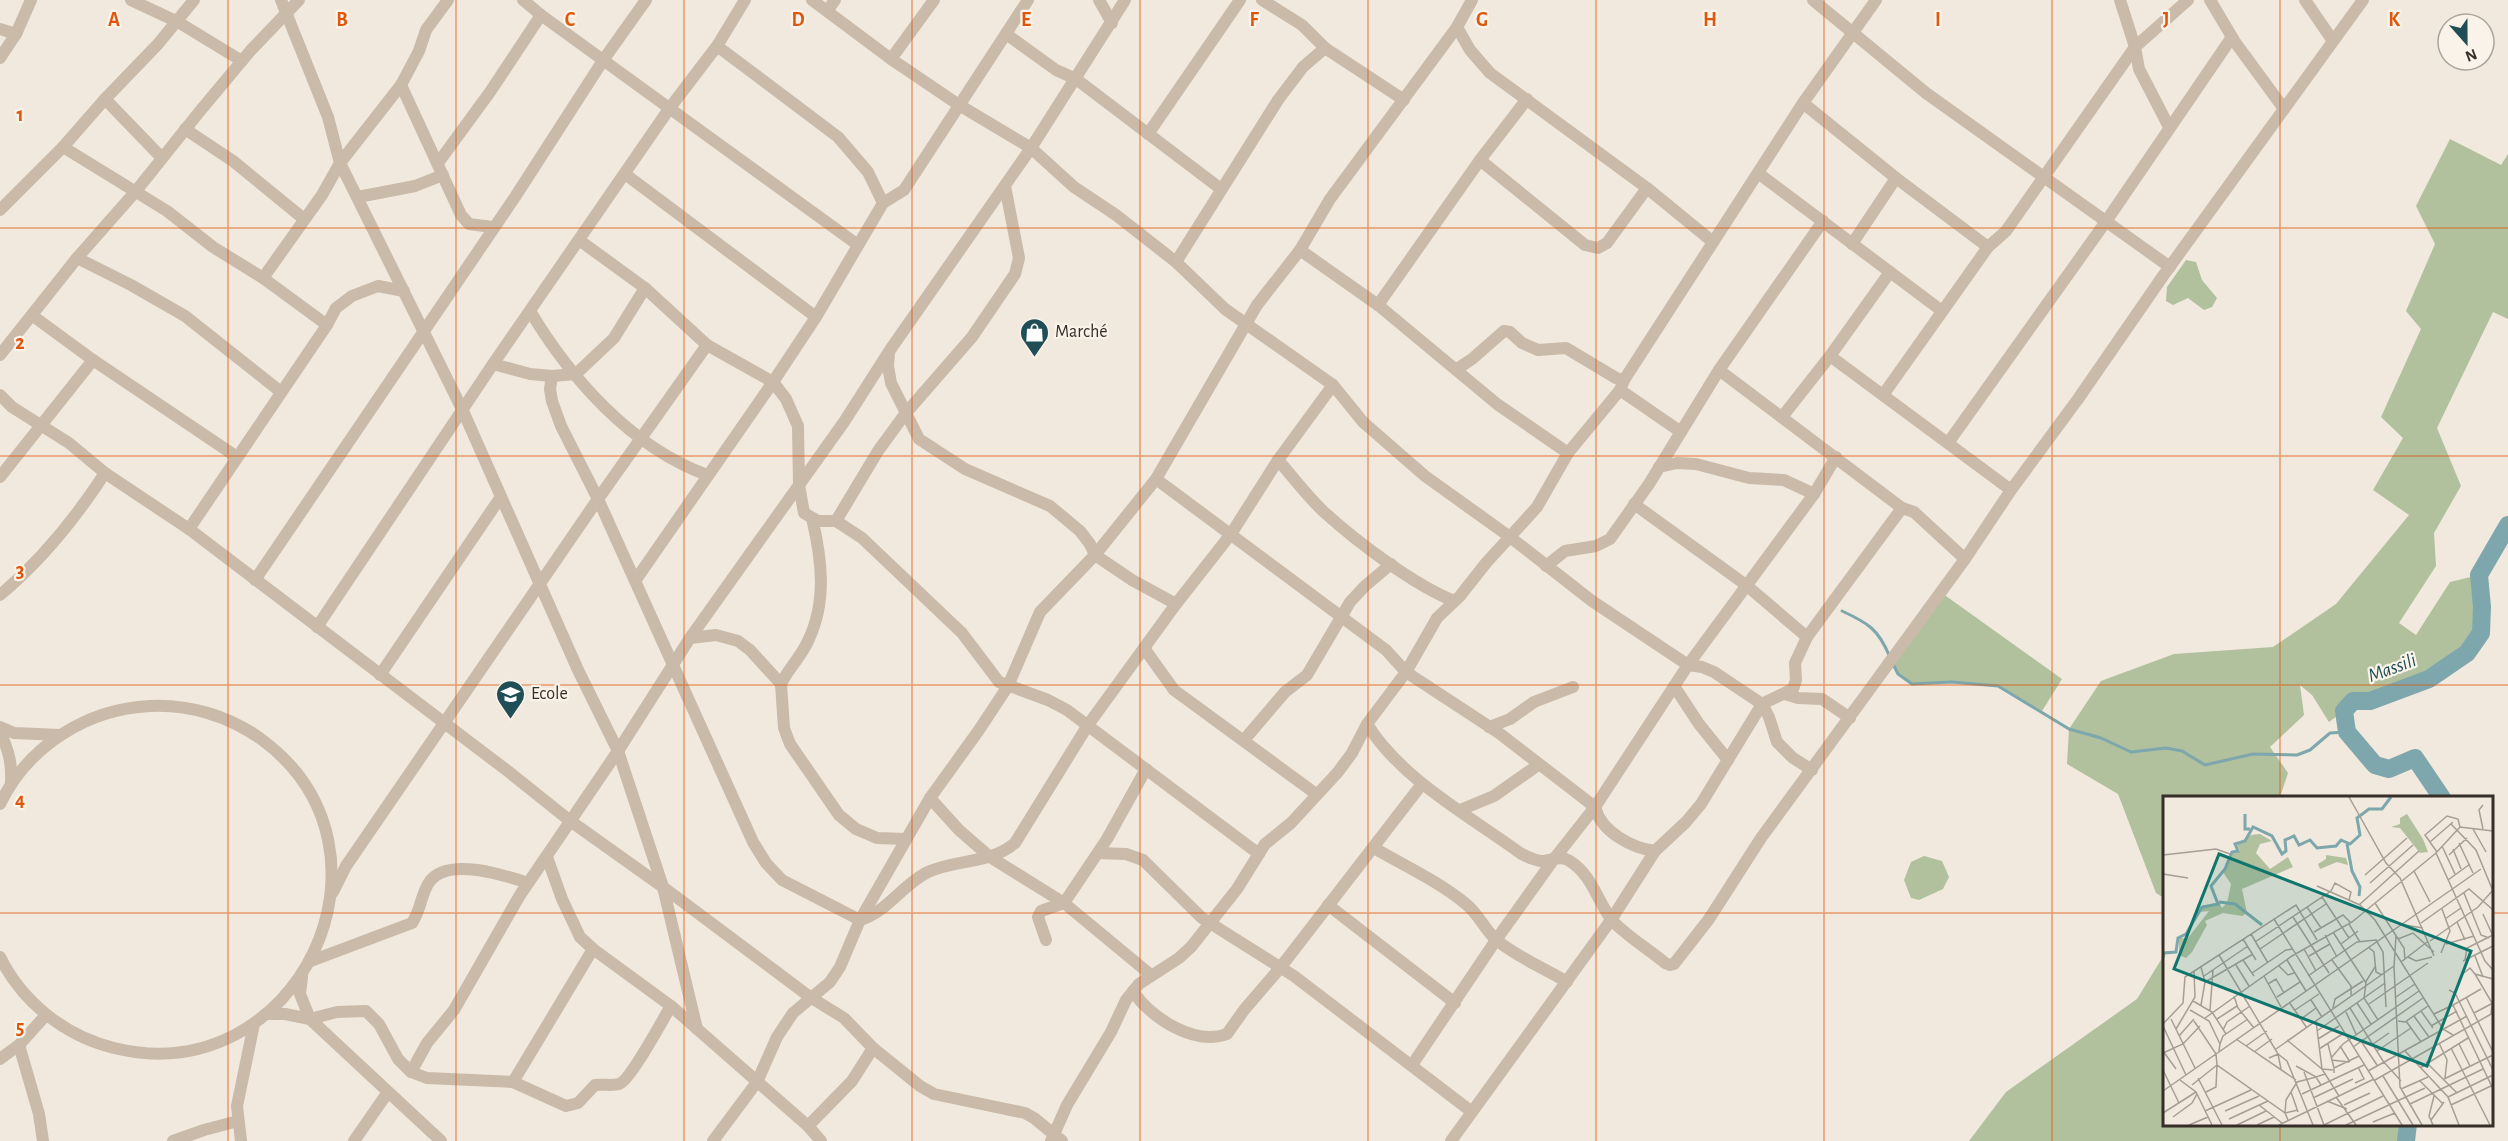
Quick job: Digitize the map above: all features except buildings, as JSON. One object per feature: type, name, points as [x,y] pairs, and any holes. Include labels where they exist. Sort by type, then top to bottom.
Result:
[{"type":"street","points":[[0,58],[16,34],[31,0]]},
{"type":"street","points":[[131,0],[178,22],[242,61]]},
{"type":"street","points":[[0,210],[63,147],[178,22],[195,0]]},
{"type":"street","points":[[281,0],[328,117],[340,162],[463,411],[539,585],[618,751],[663,887],[697,1029]]},
{"type":"street","points":[[0,356],[76,258],[136,190],[242,61],[299,0]]},
{"type":"street","points":[[263,278],[322,195],[340,162],[401,85],[419,51],[426,30],[448,0]]},
{"type":"street","points":[[523,0],[858,245]]},
{"type":"street","points":[[255,580],[492,227],[515,197],[604,59],[646,0]]},
{"type":"street","points":[[317,627],[493,364],[669,109],[717,46],[745,0]]},
{"type":"street","points":[[812,0],[891,59],[959,105],[1031,148],[1074,187],[1116,215],[1176,262],[1246,326],[1333,385],[1363,422],[1425,476],[1510,537],[1592,601],[1688,665],[1714,672],[1762,704],[1770,717],[1777,742],[1793,758],[1812,770]]},
{"type":"street","points":[[827,11],[835,0]]},
{"type":"street","points":[[891,59],[934,0]]},
{"type":"street","points":[[635,580],[816,317],[883,203],[904,190],[1028,0]]},
{"type":"street","points":[[1099,0],[1112,23]]},
{"type":"street","points":[[411,1072],[427,1043],[454,1010],[528,883],[618,751],[690,638],[844,422],[890,350],[1031,148],[1125,0]]},
{"type":"street","points":[[1148,134],[1240,0]]},
{"type":"street","points":[[1262,0],[1302,25],[1325,48],[1404,100]]},
{"type":"street","points":[[712,1141],[757,1082],[777,1037],[793,1013],[830,982],[840,967],[860,920],[930,798],[1008,686],[1040,612],[1095,555],[1156,479],[1257,305],[1300,250],[1330,199],[1457,27],[1472,0]]},
{"type":"street","points":[[1813,0],[1926,93],[2170,267]]},
{"type":"street","points":[[0,394],[12,407],[69,443],[105,473],[189,529],[569,820],[810,997],[844,1018],[873,1048],[934,1094],[1025,1113],[1056,1139],[1067,1105],[1111,1032],[1126,1000],[1151,975],[1179,958],[1211,924],[1265,844],[1291,823],[1338,772],[1352,753],[1367,724],[1406,672],[1437,618],[1537,507],[1568,453],[1622,385],[1803,103],[1876,0]]},
{"type":"street","points":[[2120,0],[2135,47],[2139,69],[2169,127]]},
{"type":"street","points":[[1882,395],[1988,246],[2006,231],[2135,47],[2188,0]]},
{"type":"street","points":[[2210,0],[2232,37],[2283,109]]},
{"type":"street","points":[[2305,0],[2332,41]]},
{"type":"street","points":[[1367,724],[1384,750],[1422,784],[1531,859],[1543,861],[1565,858],[1581,870],[1597,892],[1611,920],[1665,963],[1674,964],[1709,919],[1757,843],[1965,559],[2011,490],[2363,0]]},
{"type":"street","points":[[358,197],[414,186],[440,169],[541,15]]},
{"type":"street","points":[[1457,27],[1470,51],[1490,73],[1647,188],[1713,242]]},
{"type":"street","points":[[0,29],[16,34]]},
{"type":"street","points":[[1006,34],[1056,70],[1076,79],[1221,189]]},
{"type":"street","points":[[1948,443],[2107,220],[2232,37]]},
{"type":"street","points":[[717,46],[838,136],[868,172],[883,203]]},
{"type":"street","points":[[1176,262],[1278,100],[1303,68],[1325,48]]},
{"type":"street","points":[[401,85],[456,205],[467,222],[492,227]]},
{"type":"street","points":[[105,99],[162,158]]},
{"type":"street","points":[[1378,305],[1480,160],[1527,99]]},
{"type":"street","points":[[1803,103],[1896,178],[1988,246]]},
{"type":"street","points":[[185,129],[233,161],[304,219]]},
{"type":"street","points":[[63,147],[136,190],[213,247],[263,278],[327,325]]},
{"type":"street","points":[[1480,160],[1585,245],[1598,248],[1607,243],[1647,188]]},
{"type":"street","points":[[1758,173],[1942,311]]},
{"type":"street","points":[[625,174],[816,317]]},
{"type":"street","points":[[1852,244],[1896,178]]},
{"type":"street","points":[[836,521],[878,451],[905,414],[972,337],[1015,274],[1019,258],[1005,186]]},
{"type":"street","points":[[1546,566],[1565,551],[1596,546],[1610,539],[1659,467],[1719,370],[1823,222]]},
{"type":"street","points":[[579,240],[645,288],[706,345],[773,382],[786,399],[798,426],[799,485],[804,513],[812,518],[836,521],[862,538],[974,646],[999,682],[1048,700],[1088,725],[1259,854]]},
{"type":"street","points":[[1300,250],[1378,305],[1497,404],[1568,453]]},
{"type":"street","points":[[76,258],[131,285],[185,316],[281,392]]},
{"type":"street","points":[[1782,417],[1830,356],[1890,272]]},
{"type":"street","points":[[189,529],[327,325],[336,308],[352,296],[378,286],[404,291]]},
{"type":"street","points":[[493,364],[530,374],[552,376],[576,374],[614,338],[645,288]]},
{"type":"street","points":[[530,311],[553,349],[605,406],[641,437],[674,461],[707,475]]},
{"type":"street","points":[[33,316],[93,360],[237,457]]},
{"type":"street","points":[[1457,369],[1504,331],[1510,332],[1522,343],[1538,350],[1566,348],[1616,378],[1681,432]]},
{"type":"street","points":[[331,896],[346,866],[598,498],[706,345]]},
{"type":"street","points":[[890,350],[888,366],[891,383],[919,439],[937,453],[972,472],[1050,506],[1063,515],[1090,544],[1095,555],[1117,571],[1176,604]]},
{"type":"street","points":[[1830,356],[2011,490]]},
{"type":"street","points":[[0,477],[93,360]]},
{"type":"street","points":[[1719,370],[1902,508],[1914,512],[1965,559]]},
{"type":"street","points":[[552,376],[550,389],[552,401],[561,426],[598,498],[739,812],[766,863],[782,880],[860,920],[873,915],[906,886],[927,872],[1006,851],[1021,836],[1088,725],[1176,604],[1231,534],[1278,460],[1333,385]]},
{"type":"street","points":[[1412,1065],[1496,940],[1554,859],[1595,807],[1688,665],[1814,494],[1836,457]]},
{"type":"street","points":[[1278,460],[1324,512],[1391,564],[1437,594],[1454,601]]},
{"type":"street","points":[[1659,467],[1677,463],[1696,464],[1749,478],[1784,480],[1814,494]]},
{"type":"street","points":[[0,595],[47,553],[85,504],[105,473]]},
{"type":"street","points":[[1156,479],[1386,650],[1406,672],[1489,727],[1595,807],[1601,823],[1610,831],[1641,849],[1655,851]]},
{"type":"street","points":[[380,675],[500,498]]},
{"type":"street","points":[[1634,504],[1746,585],[1807,637]]},
{"type":"street","points":[[1452,1141],[1611,920],[1655,851],[1694,813],[1762,704],[1775,696],[1785,694],[1796,685],[1795,663],[1807,637],[1902,508]]},
{"type":"street","points":[[812,518],[818,542],[821,604],[808,641],[781,684],[784,728],[790,744],[839,815],[856,829],[877,838],[906,839]]},
{"type":"street","points":[[1244,740],[1285,692],[1307,675],[1341,616],[1365,586],[1391,564]]},
{"type":"street","points":[[690,638],[716,635],[738,641],[767,666],[781,684]]},
{"type":"street","points":[[1144,648],[1174,690],[1316,794]]},
{"type":"street","points":[[1674,686],[1699,724],[1728,760]]},
{"type":"street","points":[[1489,727],[1510,719],[1534,702],[1573,687]]},
{"type":"street","points":[[1785,694],[1798,698],[1822,699],[1850,718]]},
{"type":"street","points":[[0,804],[11,784],[33,757],[60,735],[106,713],[157,705],[207,713],[247,730],[280,756],[311,797],[328,845],[332,879],[324,929],[302,976],[268,1014],[254,1024],[224,1040],[183,1052],[157,1054],[123,1050],[90,1041],[46,1015],[22,991],[0,957]]},
{"type":"street","points":[[0,727],[14,733],[60,735]]},
{"type":"street","points":[[0,732],[9,750],[12,763],[11,784]]},
{"type":"street","points":[[1460,810],[1494,796],[1538,765]]},
{"type":"street","points":[[1046,940],[1038,917],[1041,911],[1064,903],[1098,852],[1146,769]]},
{"type":"street","points":[[1133,991],[1165,1021],[1188,1033],[1220,1037],[1227,1035],[1244,1010],[1280,968],[1422,784]]},
{"type":"street","points":[[930,798],[959,830],[990,857],[1064,903],[1151,975]]},
{"type":"street","points":[[1374,848],[1429,879],[1468,905],[1496,940],[1528,962],[1537,964],[1567,982]]},
{"type":"street","points":[[1098,852],[1126,854],[1143,860],[1182,901],[1211,924],[1280,968],[1472,1112]]},
{"type":"street","points":[[547,856],[562,899],[580,937],[670,1006],[808,1126],[821,1141]]},
{"type":"street","points":[[311,961],[412,923],[419,913],[431,879],[446,871],[462,869],[483,871],[528,883]]},
{"type":"street","points":[[1329,905],[1455,1003]]},
{"type":"street","points":[[513,1082],[593,949]]},
{"type":"street","points":[[302,976],[300,994],[310,1019],[441,1141]]},
{"type":"street","points":[[268,1014],[285,1014],[310,1019],[337,1012],[366,1011],[379,1024],[398,1059],[411,1072],[427,1078],[513,1082],[566,1106],[578,1103],[595,1085],[618,1085],[633,1069],[670,1006]]},
{"type":"street","points":[[0,1059],[19,1046],[46,1015]]},
{"type":"street","points":[[241,1141],[237,1106],[254,1024]]},
{"type":"street","points":[[19,1046],[39,1114],[43,1141]]},
{"type":"street","points":[[808,1126],[852,1081],[873,1048]]},
{"type":"street","points":[[354,1141],[388,1092]]},
{"type":"street","points":[[173,1141],[238,1121]]},
{"type":"green space","points":[[2450,139],[2501,165],[2508,154],[2508,319],[2493,312],[2437,428],[2461,486],[2434,533],[2436,566],[2399,623],[2416,635],[2450,582],[2479,575],[2482,607],[2481,633],[2467,653],[2429,679],[2370,701],[2353,701],[2329,722],[2312,695],[2300,685],[2304,715],[2270,747],[2288,773],[2280,796],[2163,796],[2163,897],[2156,893],[2118,794],[2067,764],[2069,729],[2101,681],[2174,654],[2273,647],[2336,604],[2409,515],[2373,490],[2403,438],[2381,417],[2421,329],[2406,311],[2435,244],[2416,206]]},
{"type":"green space","points":[[2186,260],[2196,262],[2202,280],[2217,298],[2212,307],[2204,310],[2188,298],[2173,305],[2166,301],[2167,287]]},
{"type":"green space","points":[[1939,591],[2062,679],[2042,711],[1998,686],[1952,682],[1912,684],[1898,674],[1891,659]]},
{"type":"green space","points":[[1924,856],[1942,861],[1949,877],[1943,889],[1919,900],[1911,898],[1904,880],[1911,862]]},
{"type":"green space","points":[[2163,957],[2163,1126],[2408,1126],[2406,1141],[1969,1141],[2006,1092],[2137,999]]},
{"type":"waterway","name":"Massili","points":[[2441,796],[2415,758],[2389,769],[2375,765],[2347,732],[2344,711],[2353,701],[2370,701],[2429,679],[2467,653],[2481,633],[2482,607],[2479,575],[2508,525]]},
{"type":"waterway","points":[[1842,611],[1871,628],[1881,639],[1889,655]]},
{"type":"waterway","points":[[1893,664],[1898,674],[1912,684],[1952,682],[1998,686],[2069,729],[2101,738],[2131,752],[2166,748],[2182,751],[2205,765],[2253,754],[2297,755],[2310,750],[2330,733],[2347,732]]},
{"type":"waterway","name":"Massili","points":[[2406,1141],[2408,1126]]},
{"type":"place","name":"Marché","points":[[1034,358]]},
{"type":"place","name":"Ecole","points":[[510,720]]}]
